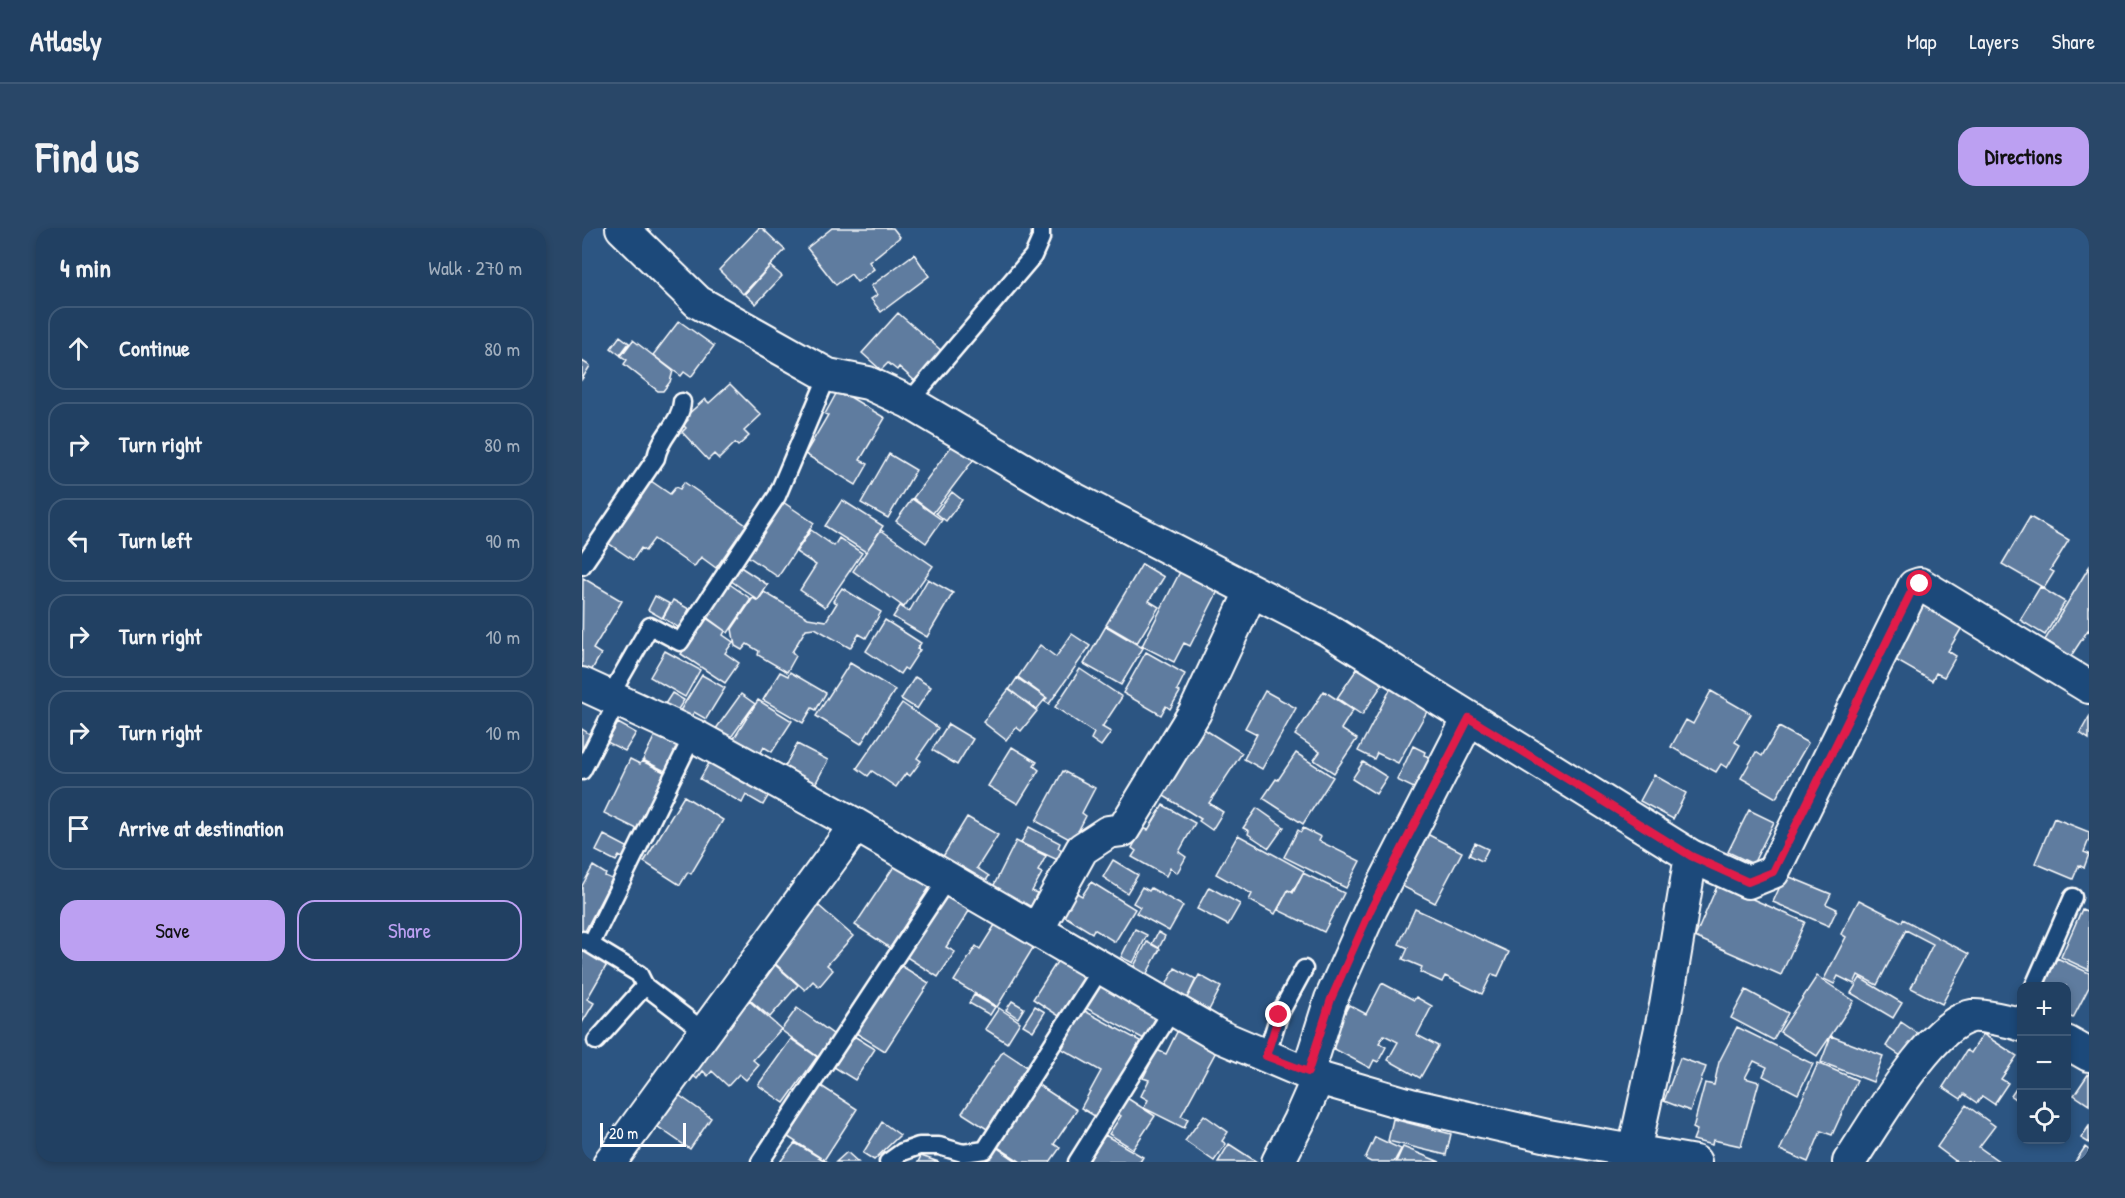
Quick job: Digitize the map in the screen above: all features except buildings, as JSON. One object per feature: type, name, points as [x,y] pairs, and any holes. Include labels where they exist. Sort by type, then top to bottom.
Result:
[{"type":"street","points":[[622,228],[698,302],[828,375],[868,383],[909,402],[1070,497],[1328,630],[1691,856],[1748,882],[1773,872],[1914,586],[1920,584],[2089,687]]},
{"type":"street","points":[[1038,930],[1082,849],[1108,832],[1123,830],[1195,712],[1251,592]]},
{"type":"street","points":[[603,693],[693,735],[856,825],[1219,1036],[1313,1075],[1434,1111],[1548,1136],[1695,1162]]},
{"type":"street","points":[[1278,1162],[1299,1121],[1313,1075],[1331,999],[1371,909],[1469,718]]},
{"type":"street","points":[[610,1162],[856,825]]},
{"type":"street","points":[[1634,1150],[1666,1006],[1691,856]]},
{"type":"street","points":[[1850,1162],[1918,1059],[1934,1040],[1956,1022],[1973,1016],[2017,1021]]},
{"type":"street","points":[[2071,1044],[2089,1055]]},
{"type":"lane","points":[[909,402],[1033,256],[1041,238],[1041,228]]},
{"type":"lane","points":[[582,771],[603,693],[650,626],[680,642],[777,496],[828,375]]},
{"type":"lane","points":[[582,566],[656,458],[657,449],[681,411],[682,402]]},
{"type":"lane","points":[[693,735],[586,942],[639,974],[645,986],[705,1032]]},
{"type":"lane","points":[[760,1162],[948,878]]},
{"type":"lane","points":[[2036,982],[2073,897]]},
{"type":"lane","points":[[888,1162],[919,1146],[939,1146],[963,1153],[985,1150],[1101,968]]},
{"type":"lane","points":[[1266,1056],[1279,1015],[1304,969]]},
{"type":"lane","points":[[596,1041],[645,986]]},
{"type":"lane","points":[[1077,1162],[1173,1009]]},
{"type":"route","points":[[1279,1015],[1266,1056],[1308,1072],[1331,999],[1371,909],[1469,718],[1691,856],[1748,882],[1773,872],[1914,586],[1920,584]]}]
